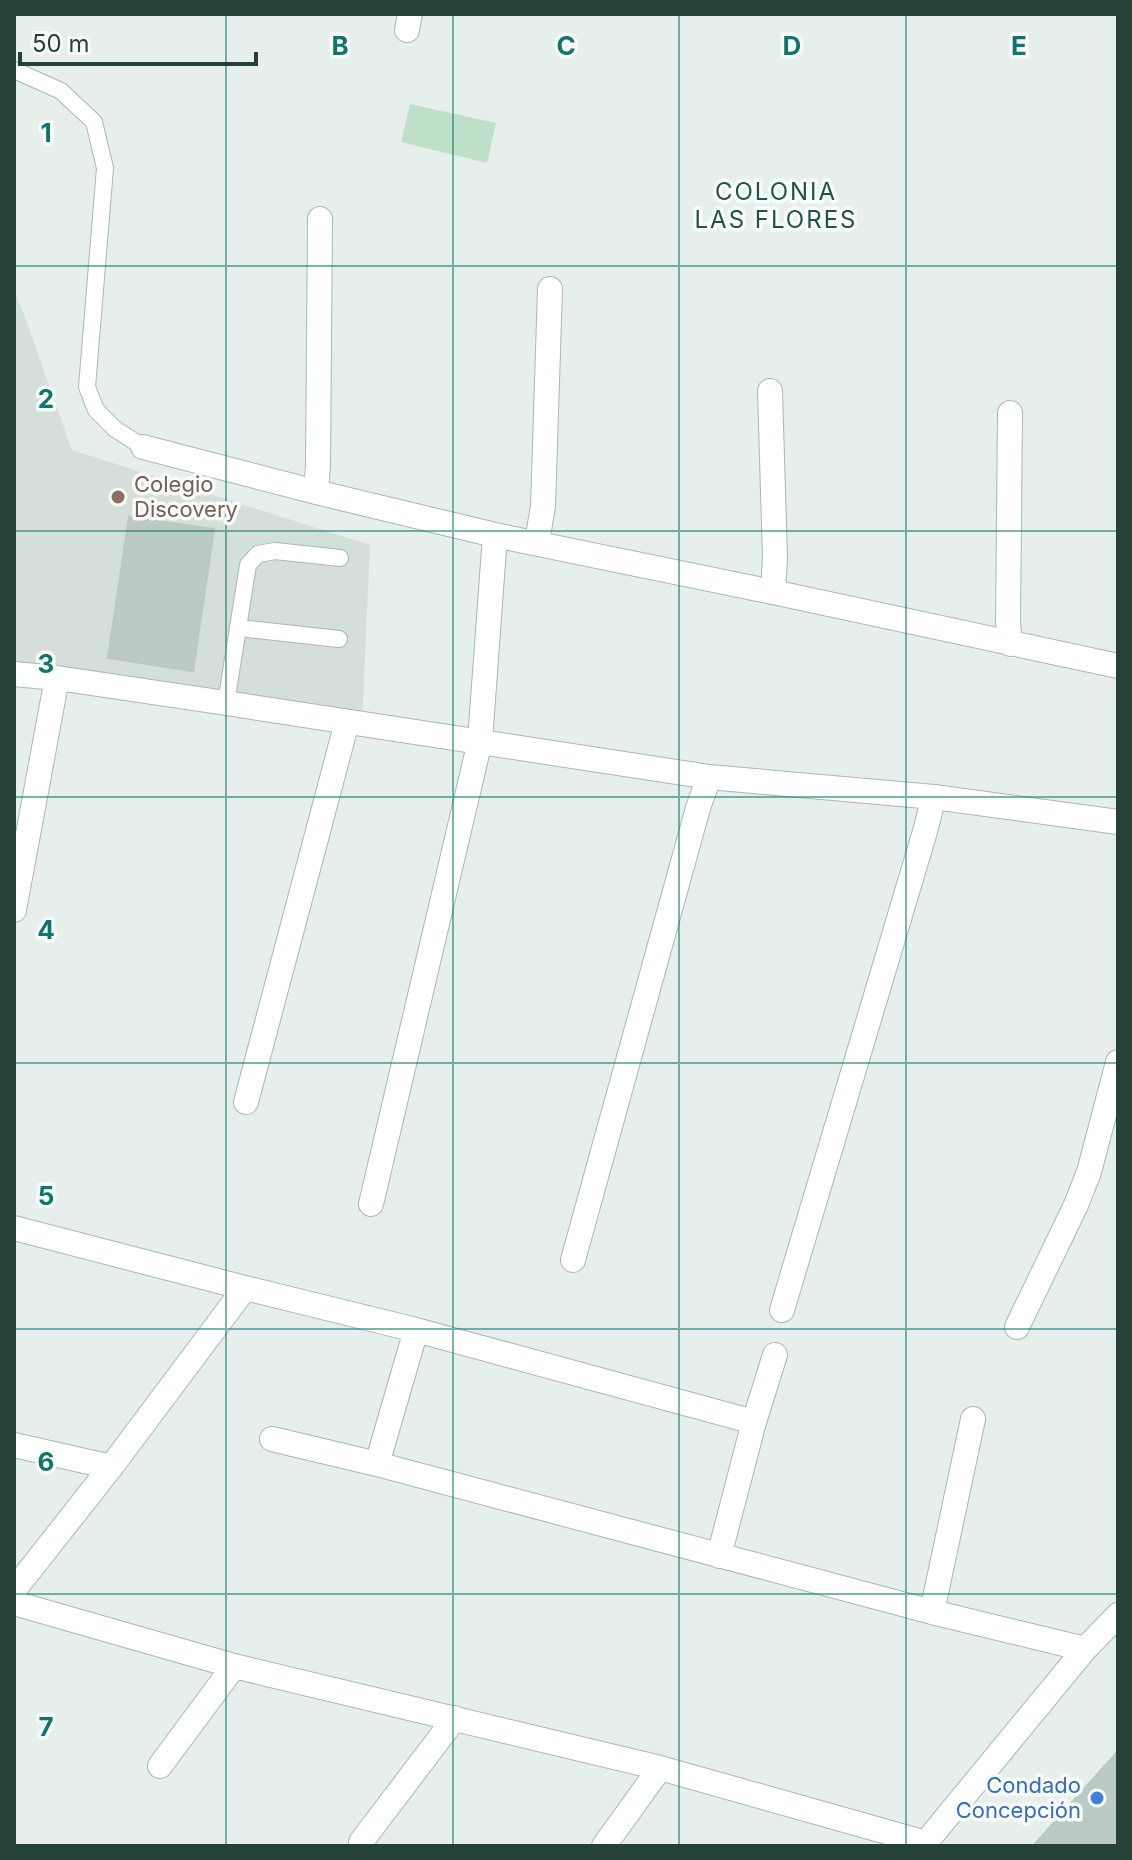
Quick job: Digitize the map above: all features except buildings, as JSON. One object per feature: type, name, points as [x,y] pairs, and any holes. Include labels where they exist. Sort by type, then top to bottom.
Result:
[{"type":"street","points":[[316,492],[320,219]]},
{"type":"street","points":[[537,542],[543,506],[550,289]]},
{"type":"street","points":[[770,391],[775,558],[773,592]]},
{"type":"street","points":[[1010,413],[1010,644]]},
{"type":"street","points":[[143,447],[495,535],[1118,666]]},
{"type":"street","points":[[371,1204],[480,741],[495,535]]},
{"type":"street","points":[[14,674],[709,777],[934,797],[1118,822]]},
{"type":"street","points":[[14,910],[57,678]]},
{"type":"street","points":[[246,1102],[347,722]]},
{"type":"street","points":[[573,1260],[709,777]]},
{"type":"street","points":[[782,1310],[934,797]]},
{"type":"street","points":[[1017,1327],[1089,1172],[1118,1062]]},
{"type":"street","points":[[14,1228],[416,1330],[754,1422]]},
{"type":"street","points":[[14,1590],[245,1288]]},
{"type":"street","points":[[377,1464],[416,1330]]},
{"type":"street","points":[[719,1556],[775,1355]]},
{"type":"street","points":[[932,1612],[973,1419]]},
{"type":"street","points":[[272,1439],[377,1464],[932,1612],[1085,1649]]},
{"type":"street","points":[[14,1445],[111,1467]]},
{"type":"street","points":[[14,1603],[234,1666],[660,1768],[925,1844],[1085,1649],[1118,1615]]},
{"type":"street","points":[[160,1766],[234,1666]]},
{"type":"street","points":[[361,1842],[455,1718]]},
{"type":"street","points":[[604,1846],[660,1768]]},
{"type":"lane","points":[[14,70],[61,91],[94,122],[105,168],[87,387],[96,410],[115,429],[143,447]]},
{"type":"lane","points":[[226,703],[248,565],[258,554],[275,551],[340,558]]},
{"type":"lane","points":[[239,628],[339,639]]},
{"type":"shaded area","name":"Colegio Discovery","points":[[14,292],[72,450],[370,545],[362,724],[14,672]]},
{"type":"green space","points":[[410,104],[496,123],[487,163],[401,142]]},
{"type":"place","name":"Colegio Discovery","points":[[118,497]]},
{"type":"place","name":"Condado Concepción","points":[[1097,1798]]},
{"type":"district","name":"COLONIA LAS FLORES","points":[[776,206]]}]
